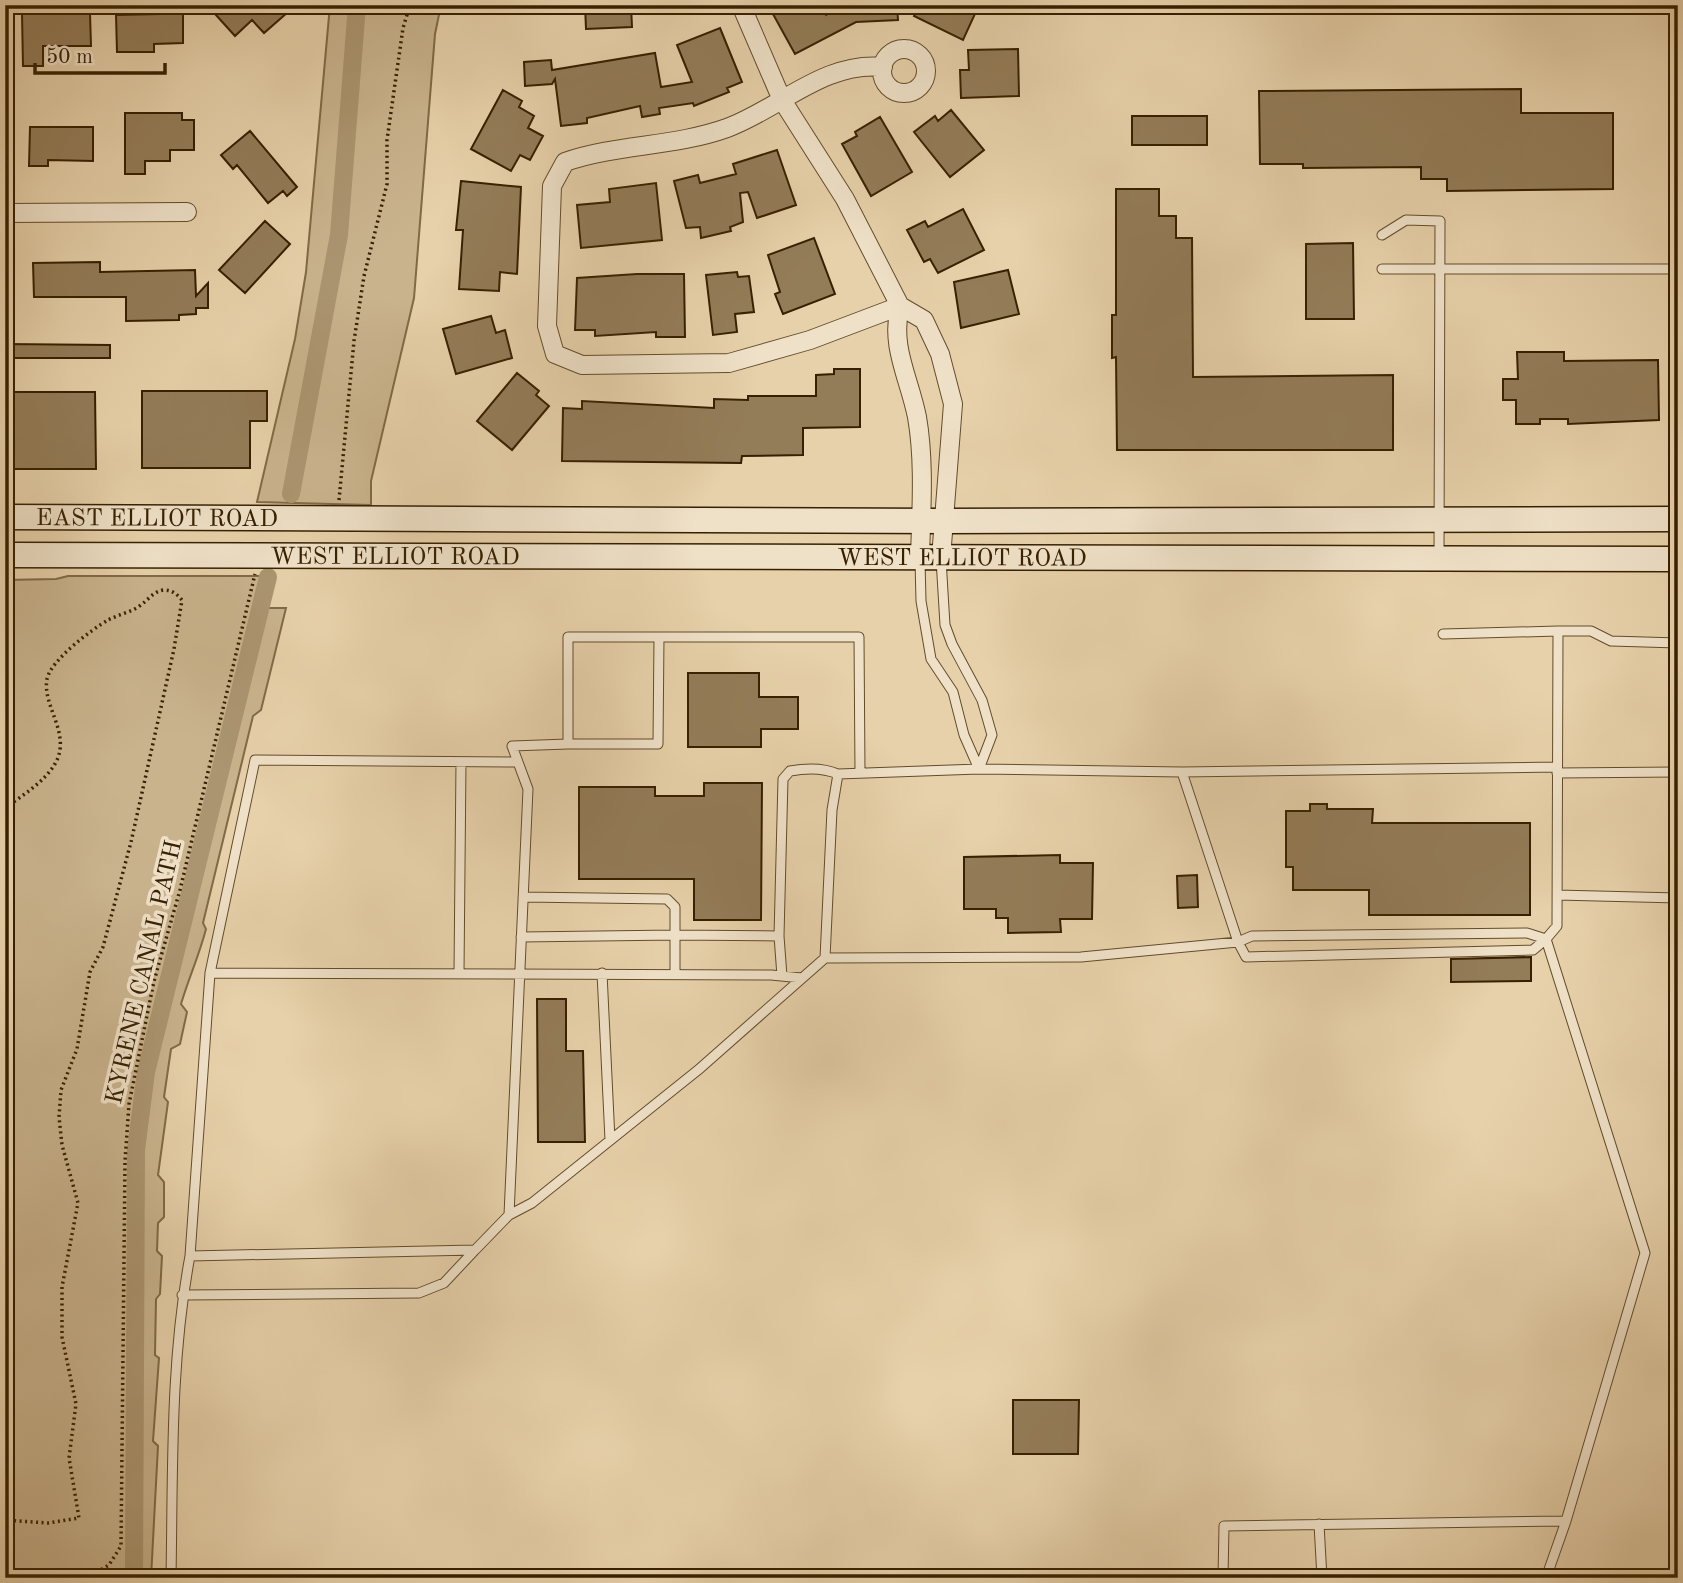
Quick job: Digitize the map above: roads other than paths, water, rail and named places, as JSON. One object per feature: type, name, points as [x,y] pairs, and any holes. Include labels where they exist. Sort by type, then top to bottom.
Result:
[{"type":"main road","name":"EAST ELLIOT ROAD","points":[[5,517],[309,517]]},
{"type":"main road","name":"WEST ELLIOT ROAD","points":[[309,517],[932,521],[1678,519]]},
{"type":"main road","name":"EAST ELLIOT ROAD","points":[[5,555],[250,564]]},
{"type":"main road","name":"WEST ELLIOT ROAD","points":[[250,564],[931,559],[1678,559]]},
{"type":"street","points":[[741,5],[782,100],[845,199],[900,306],[924,320],[940,354],[953,404],[952,435],[944,484],[932,521]]},
{"type":"street","points":[[883,67],[862,65],[834,73],[727,128],[654,146],[586,155],[565,162],[552,186],[547,326],[555,354],[582,365],[729,363],[810,340],[900,306]]},
{"type":"street","points":[[5,214],[187,212]]},
{"type":"street","points":[[900,306],[894,328],[917,417],[932,521],[931,559]]},
{"type":"lane","points":[[1382,235],[1406,220],[1440,221],[1439,559]]},
{"type":"lane","points":[[1382,269],[1678,269]]},
{"type":"lane","points":[[931,559],[924,622],[931,659],[953,692],[964,735],[979,769]]},
{"type":"lane","points":[[931,559],[945,625],[956,652],[982,699],[992,735],[979,769]]},
{"type":"lane","points":[[1182,772],[1238,942],[1246,957],[1533,950],[1557,926],[1558,631]]},
{"type":"lane","points":[[1443,634],[1591,631],[1611,641],[1678,643]]},
{"type":"lane","points":[[568,744],[568,637],[859,637],[860,774]]},
{"type":"lane","points":[[509,1215],[528,789],[512,746],[658,744],[659,637]]},
{"type":"lane","points":[[171,1578],[174,1405],[182,1295],[190,1256],[210,973],[255,761],[518,762]]},
{"type":"lane","points":[[459,972],[461,762]]},
{"type":"lane","points":[[782,976],[779,936],[783,779],[789,771],[826,769],[838,774],[979,769],[1182,772],[1678,772]]},
{"type":"lane","points":[[825,958],[832,810],[838,774]]},
{"type":"lane","points":[[1557,895],[1678,898]]},
{"type":"lane","points":[[523,897],[667,899],[675,907],[675,974]]},
{"type":"lane","points":[[182,1295],[419,1293],[434,1290],[444,1283],[509,1215],[532,1203],[610,1140],[825,958],[1081,957],[1238,942],[1252,936],[1527,933],[1546,939]]},
{"type":"lane","points":[[521,937],[779,936]]},
{"type":"lane","points":[[1546,939],[1645,1253],[1566,1521],[1546,1578]]},
{"type":"lane","points":[[210,973],[520,972],[802,978]]},
{"type":"lane","points":[[602,973],[610,1140]]},
{"type":"lane","points":[[190,1256],[475,1250]]},
{"type":"lane","points":[[1223,1578],[1224,1525],[1566,1521]]},
{"type":"lane","points":[[1319,1524],[1322,1578]]},
{"type":"waterway","points":[[291,494],[339,235],[357,5]]},
{"type":"waterway","points":[[134,1578],[136,1150],[146,1072],[268,577]]},
{"type":"railway","points":[[1668,1578],[1678,1543]]}]
